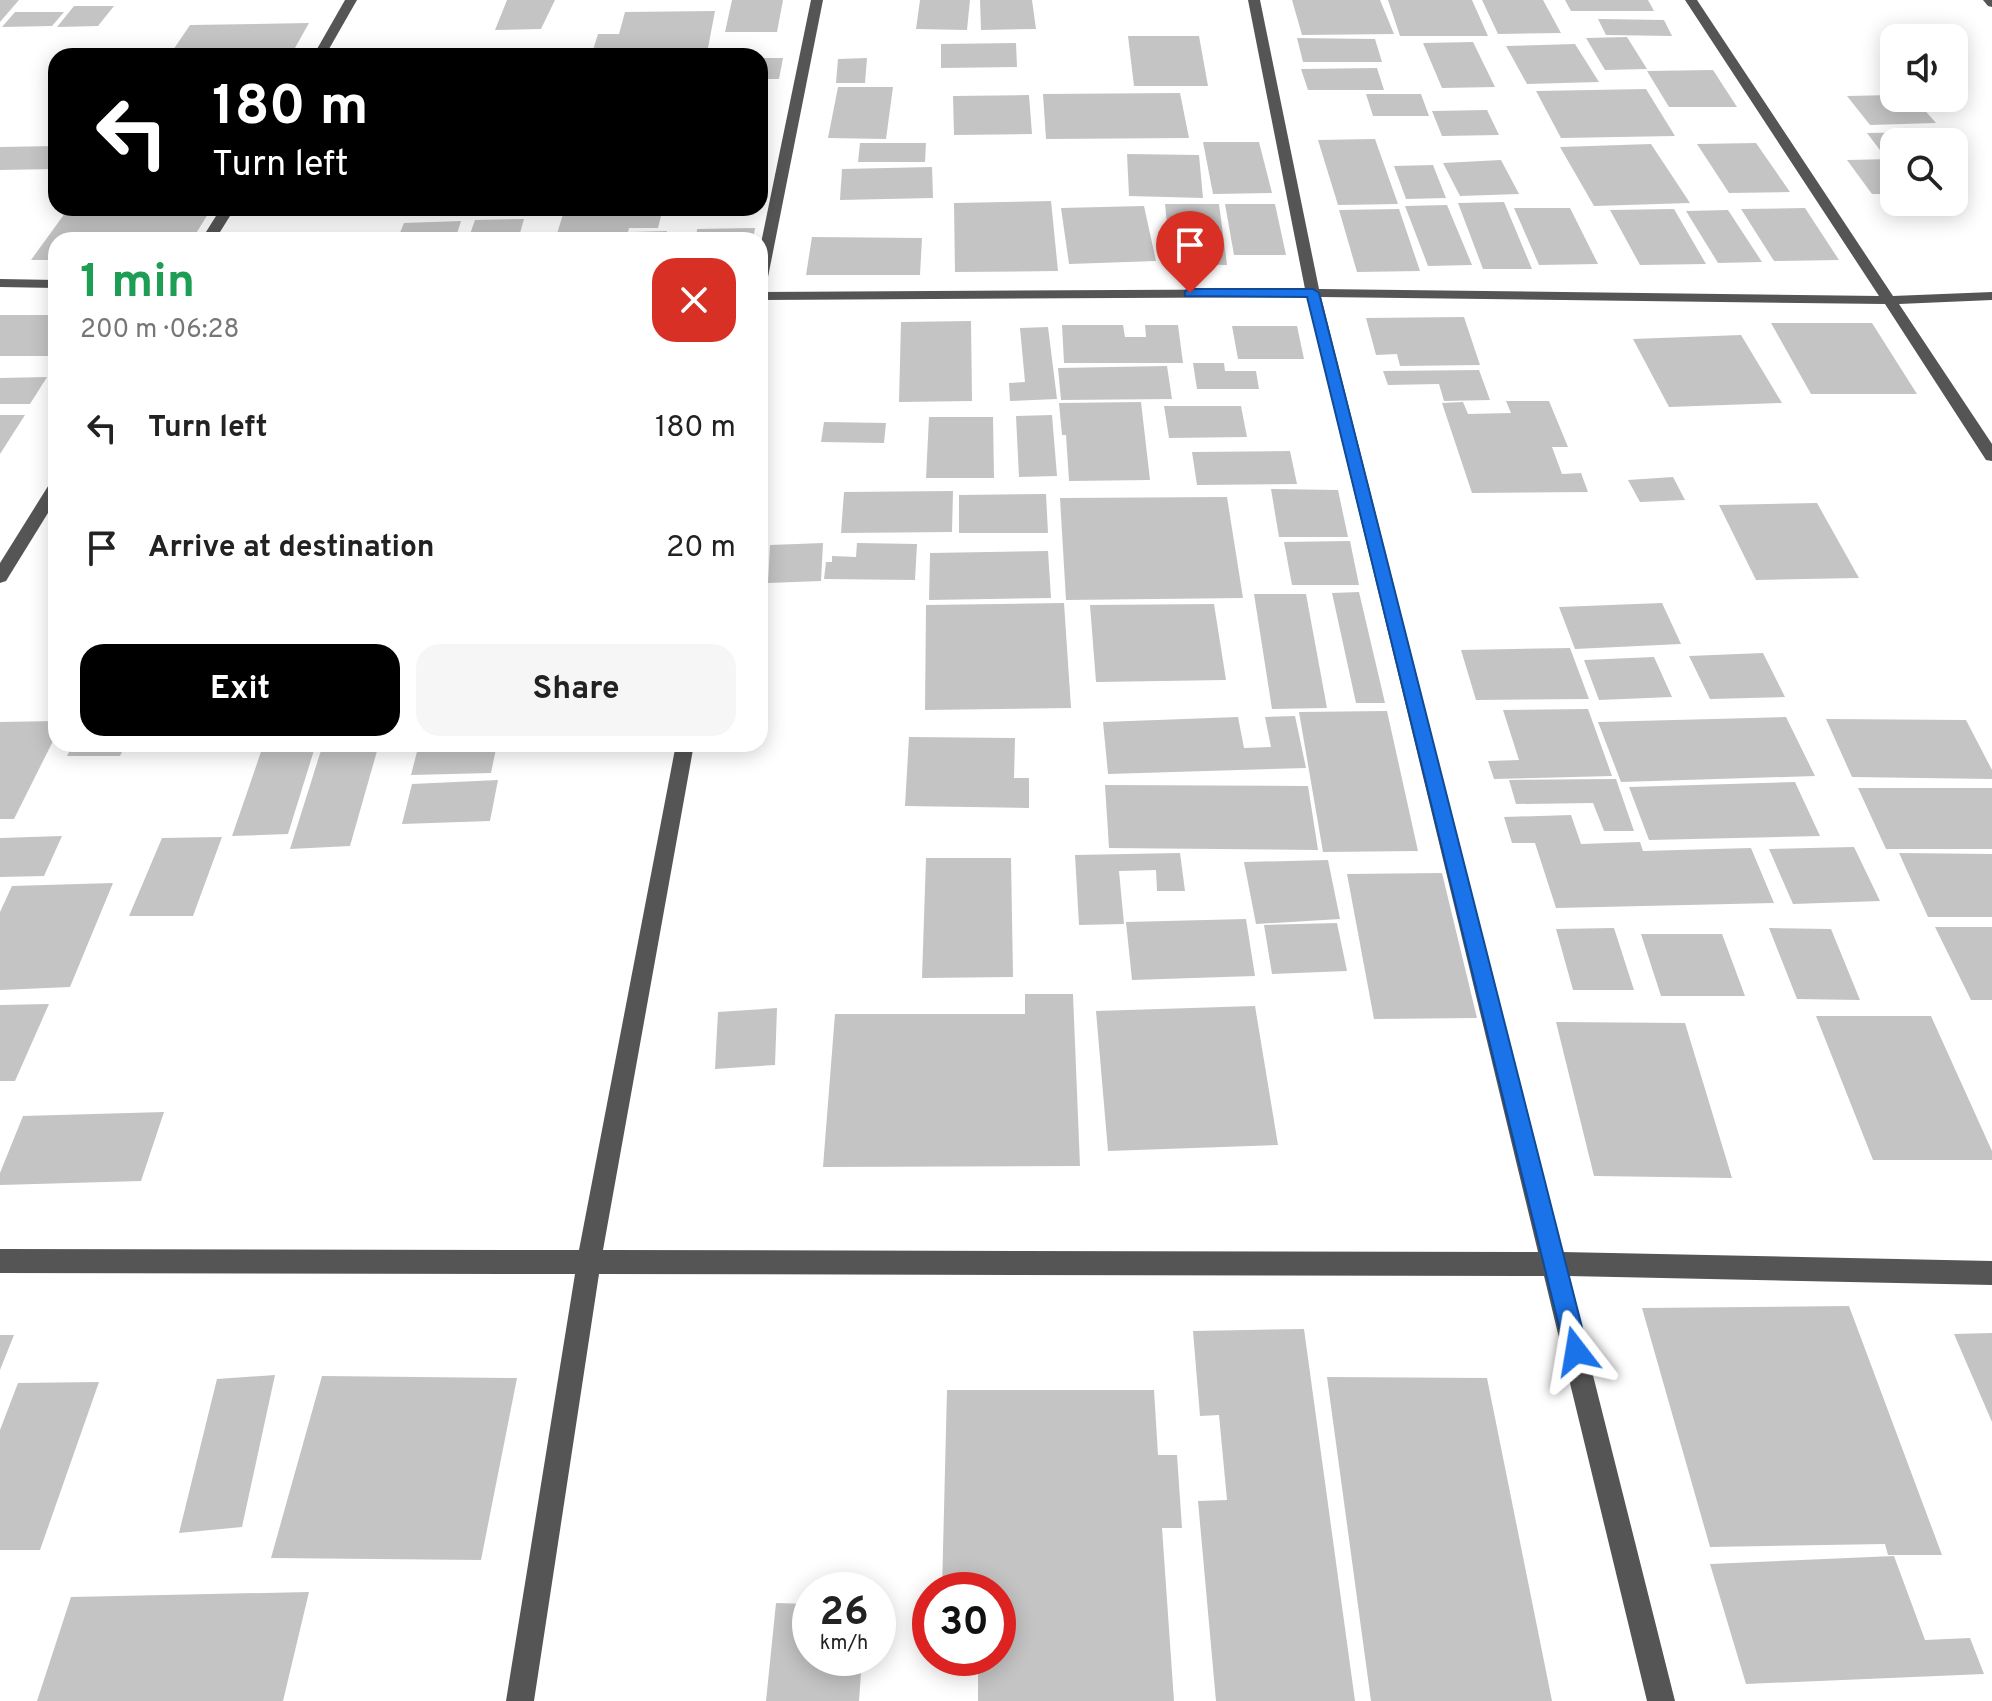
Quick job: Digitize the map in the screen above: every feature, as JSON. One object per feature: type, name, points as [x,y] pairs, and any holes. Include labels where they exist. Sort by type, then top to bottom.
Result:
[{"type":"street","points":[[324,48],[351,0]]},
{"type":"street","points":[[768,242],[817,0]]},
{"type":"street","points":[[1254,0],[1313,293],[1661,1701]]},
{"type":"street","points":[[1691,0],[1992,456]]},
{"type":"street","points":[[0,283],[48,284]]},
{"type":"street","points":[[768,296],[1313,293],[1890,300],[1992,296]]},
{"type":"street","points":[[0,577],[48,500]]},
{"type":"street","points":[[520,1701],[589,1261],[684,752]]},
{"type":"street","points":[[0,1261],[1555,1264],[1992,1273]]},
{"type":"building","points":[[0,0],[19,0],[0,22]]},
{"type":"building","points":[[507,0],[555,0],[541,29],[495,30]]},
{"type":"building","points":[[732,0],[783,0],[777,32],[725,32]]},
{"type":"building","points":[[920,0],[970,0],[967,30],[916,29]]},
{"type":"building","points":[[980,0],[1032,0],[1036,29],[981,30]]},
{"type":"building","points":[[1292,0],[1380,0],[1394,34],[1302,35]]},
{"type":"building","points":[[1388,0],[1472,0],[1488,36],[1400,36]]},
{"type":"building","points":[[1482,0],[1543,0],[1561,33],[1498,34]]},
{"type":"building","points":[[1565,0],[1648,0],[1654,11],[1571,11]]},
{"type":"building","points":[[74,6],[114,6],[98,26],[57,27]]},
{"type":"building","points":[[715,11],[708,48],[594,48],[598,34],[619,34],[625,12]]},
{"type":"building","points":[[15,12],[64,12],[52,26],[2,27]]},
{"type":"building","points":[[1598,19],[1664,20],[1672,36],[1606,35]]},
{"type":"building","points":[[309,23],[295,48],[174,48],[190,25]]},
{"type":"building","points":[[1128,36],[1199,36],[1208,86],[1134,86]]},
{"type":"building","points":[[1627,37],[1647,69],[1605,70],[1586,38]]},
{"type":"building","points":[[1297,38],[1375,39],[1382,62],[1303,62]]},
{"type":"building","points":[[1473,42],[1495,87],[1442,88],[1423,43]]},
{"type":"building","points":[[1016,43],[1017,67],[941,68],[941,44]]},
{"type":"building","points":[[1575,44],[1599,82],[1527,84],[1506,46]]},
{"type":"building","points":[[768,58],[783,58],[779,79],[768,79]]},
{"type":"building","points":[[867,58],[865,83],[836,83],[838,59]]},
{"type":"building","points":[[1377,68],[1384,90],[1308,90],[1301,69]]},
{"type":"building","points":[[1713,70],[1737,107],[1669,107],[1647,71]]},
{"type":"building","points":[[838,87],[893,87],[886,139],[828,138]]},
{"type":"building","points":[[1646,89],[1675,136],[1561,138],[1536,91]]},
{"type":"building","points":[[1180,93],[1189,138],[1046,139],[1043,94]]},
{"type":"building","points":[[1366,94],[1421,94],[1429,116],[1373,116]]},
{"type":"building","points":[[1029,95],[1032,134],[954,135],[953,96]]},
{"type":"building","points":[[1880,95],[1880,112],[1926,112],[1936,123],[1870,125],[1847,96]]},
{"type":"building","points":[[1487,110],[1499,135],[1442,136],[1432,111]]},
{"type":"building","points":[[1867,133],[1880,133],[1880,150]]},
{"type":"building","points":[[1375,139],[1398,204],[1338,205],[1318,140]]},
{"type":"building","points":[[1203,142],[1259,142],[1272,193],[1213,194]]},
{"type":"building","points":[[860,143],[926,143],[925,162],[858,162]]},
{"type":"building","points":[[1756,143],[1790,192],[1729,193],[1697,144]]},
{"type":"building","points":[[1651,144],[1690,203],[1594,206],[1560,147]]},
{"type":"building","points":[[48,146],[48,169],[0,170],[0,147]]},
{"type":"building","points":[[1127,154],[1199,155],[1203,198],[1129,196]]},
{"type":"building","points":[[1880,159],[1880,194],[1872,194],[1847,160]]},
{"type":"building","points":[[1501,160],[1519,194],[1460,196],[1443,163]]},
{"type":"building","points":[[1433,165],[1446,198],[1406,199],[1394,166]]},
{"type":"building","points":[[932,167],[933,198],[840,200],[842,169]]},
{"type":"building","points":[[1051,201],[1058,271],[955,272],[954,203]]},
{"type":"building","points":[[1504,202],[1532,269],[1483,269],[1458,203]]},
{"type":"building","points":[[1165,204],[1219,204],[1227,265],[1171,264]]},
{"type":"building","points":[[1225,204],[1275,204],[1286,255],[1234,255]]},
{"type":"building","points":[[1447,205],[1472,265],[1428,266],[1405,206]]},
{"type":"building","points":[[1144,206],[1156,261],[1069,264],[1061,208]]},
{"type":"building","points":[[1514,208],[1570,208],[1598,264],[1539,265]]},
{"type":"building","points":[[1805,208],[1839,260],[1774,261],[1741,209]]},
{"type":"building","points":[[1399,209],[1420,271],[1357,272],[1339,210]]},
{"type":"building","points":[[1674,209],[1706,264],[1640,265],[1610,210]]},
{"type":"building","points":[[1728,210],[1762,262],[1718,263],[1686,211]]},
{"type":"building","points":[[63,216],[207,216],[197,232],[51,232]]},
{"type":"building","points":[[562,216],[661,216],[658,228],[629,228],[628,232],[558,232]]},
{"type":"building","points":[[524,219],[520,232],[471,232],[475,220]]},
{"type":"building","points":[[461,221],[458,232],[400,232],[404,223]]},
{"type":"building","points":[[755,228],[754,232],[697,232],[697,229]]},
{"type":"building","points":[[48,237],[48,260],[31,260]]},
{"type":"building","points":[[812,237],[922,238],[920,275],[806,275]]},
{"type":"building","points":[[0,315],[48,315],[48,356],[0,356]]},
{"type":"building","points":[[1464,317],[1480,365],[1400,366],[1397,354],[1376,355],[1366,318]]},
{"type":"building","points":[[971,321],[972,401],[899,402],[901,322]]},
{"type":"building","points":[[1771,323],[1872,323],[1917,394],[1811,394]]},
{"type":"building","points":[[1062,325],[1123,325],[1125,337],[1146,337],[1145,325],[1178,325],[1183,363],[1064,363]]},
{"type":"building","points":[[1232,326],[1297,326],[1304,359],[1238,359]]},
{"type":"building","points":[[1048,327],[1057,399],[1010,401],[1009,383],[1025,382],[1020,328]]},
{"type":"building","points":[[1741,335],[1782,403],[1669,407],[1633,339]]},
{"type":"building","points":[[1193,363],[1224,363],[1225,371],[1256,371],[1259,389],[1197,389]]},
{"type":"building","points":[[1167,366],[1172,399],[1061,400],[1058,368]]},
{"type":"building","points":[[1479,370],[1490,400],[1444,401],[1439,384],[1388,385],[1383,371]]},
{"type":"building","points":[[47,377],[30,404],[0,404],[0,378]]},
{"type":"building","points":[[1506,401],[1549,401],[1568,447],[1552,447],[1562,474],[1581,473],[1588,492],[1472,493],[1442,403],[1463,402],[1468,414],[1511,413]]},
{"type":"building","points":[[1141,402],[1150,480],[1069,481],[1066,435],[1062,435],[1059,403]]},
{"type":"building","points":[[1164,406],[1241,406],[1247,437],[1169,438]]},
{"type":"building","points":[[0,415],[25,415],[0,454]]},
{"type":"building","points":[[1052,415],[1057,476],[1019,477],[1016,416]]},
{"type":"building","points":[[929,417],[993,417],[994,478],[926,478]]},
{"type":"building","points":[[824,422],[886,423],[884,443],[821,442]]},
{"type":"building","points":[[1290,451],[1297,484],[1197,485],[1192,452]]},
{"type":"building","points":[[1673,477],[1685,500],[1640,502],[1628,480]]},
{"type":"building","points":[[1271,489],[1338,490],[1348,537],[1279,537]]},
{"type":"building","points":[[953,491],[952,532],[841,533],[844,492]]},
{"type":"building","points":[[1046,494],[1048,533],[959,533],[959,495]]},
{"type":"building","points":[[1227,497],[1243,598],[1066,600],[1060,498]]},
{"type":"building","points":[[1817,503],[1859,578],[1756,580],[1719,505]]},
{"type":"building","points":[[1350,541],[1359,585],[1292,585],[1284,542]]},
{"type":"building","points":[[823,543],[821,581],[768,583],[770,545]]},
{"type":"building","points":[[857,543],[917,544],[915,580],[824,579],[826,562],[832,562],[832,556],[856,557]]},
{"type":"building","points":[[1048,551],[1051,598],[929,600],[930,553]]},
{"type":"building","points":[[1359,592],[1385,703],[1356,703],[1332,593]]},
{"type":"building","points":[[1254,594],[1306,594],[1327,708],[1272,709]]},
{"type":"building","points":[[1064,603],[1071,708],[925,710],[926,605]]},
{"type":"building","points":[[1662,603],[1681,644],[1575,649],[1559,607]]},
{"type":"building","points":[[1214,604],[1226,680],[1096,682],[1090,605]]},
{"type":"building","points":[[1570,648],[1589,699],[1476,700],[1461,650]]},
{"type":"building","points":[[1763,653],[1785,697],[1710,699],[1689,656]]},
{"type":"building","points":[[1654,657],[1672,697],[1599,700],[1584,660]]},
{"type":"building","points":[[1588,709],[1612,776],[1494,779],[1488,761],[1519,760],[1503,710]]},
{"type":"building","points":[[1387,711],[1418,851],[1323,852],[1299,712]]},
{"type":"building","points":[[1295,716],[1306,768],[1108,774],[1103,722],[1238,717],[1244,748],[1271,747],[1265,717]]},
{"type":"building","points":[[1786,717],[1815,776],[1621,782],[1598,722]]},
{"type":"building","points":[[1826,719],[1966,720],[1992,770],[1992,779],[1852,777]]},
{"type":"building","points":[[48,721],[48,751],[14,819],[0,819],[0,722]]},
{"type":"building","points":[[909,737],[1015,738],[1014,778],[1029,778],[1029,808],[905,806]]},
{"type":"building","points":[[69,752],[122,752],[120,756],[67,756]]},
{"type":"building","points":[[261,752],[313,752],[288,834],[232,836]]},
{"type":"building","points":[[320,752],[377,752],[350,846],[290,849]]},
{"type":"building","points":[[417,752],[495,752],[491,773],[411,775]]},
{"type":"building","points":[[1616,779],[1634,831],[1604,831],[1593,803],[1516,804],[1509,780]]},
{"type":"building","points":[[498,780],[490,821],[402,824],[412,784]]},
{"type":"building","points":[[1795,782],[1820,836],[1649,840],[1629,787]]},
{"type":"building","points":[[1105,785],[1308,786],[1318,850],[1109,848]]},
{"type":"building","points":[[1858,788],[1992,788],[1992,849],[1886,849]]},
{"type":"building","points":[[1571,815],[1581,844],[1640,842],[1643,851],[1751,848],[1774,903],[1556,908],[1535,843],[1512,843],[1504,817]]},
{"type":"building","points":[[62,836],[44,876],[0,877],[0,838]]},
{"type":"building","points":[[222,837],[193,916],[129,916],[162,838]]},
{"type":"building","points":[[1854,847],[1880,901],[1793,904],[1769,849]]},
{"type":"building","points":[[1180,853],[1185,891],[1157,891],[1156,870],[1119,871],[1124,924],[1079,925],[1075,855]]},
{"type":"building","points":[[1899,853],[1992,854],[1992,917],[1928,917]]},
{"type":"building","points":[[926,858],[1011,858],[1013,977],[922,978]]},
{"type":"building","points":[[1328,860],[1340,919],[1256,924],[1244,862]]},
{"type":"building","points":[[1442,873],[1477,1018],[1374,1019],[1347,874]]},
{"type":"building","points":[[113,883],[70,987],[0,990],[0,912],[12,886]]},
{"type":"building","points":[[1246,919],[1255,976],[1132,980],[1126,922]]},
{"type":"building","points":[[1337,923],[1347,971],[1272,974],[1264,925]]},
{"type":"building","points":[[1935,927],[1992,927],[1992,1000],[1971,1000]]},
{"type":"building","points":[[1614,928],[1634,990],[1573,990],[1556,929]]},
{"type":"building","points":[[1769,928],[1831,929],[1860,1000],[1797,999]]},
{"type":"building","points":[[1641,934],[1722,934],[1745,996],[1661,996]]},
{"type":"building","points":[[1025,994],[1073,994],[1080,1166],[823,1167],[835,1014],[1025,1014]]},
{"type":"building","points":[[49,1004],[15,1081],[0,1081],[0,1005]]},
{"type":"building","points":[[1255,1006],[1278,1145],[1108,1151],[1096,1011]]},
{"type":"building","points":[[777,1008],[775,1065],[715,1069],[718,1012]]},
{"type":"building","points":[[1816,1016],[1931,1016],[1992,1151],[1992,1160],[1873,1160]]},
{"type":"building","points":[[1556,1022],[1685,1023],[1732,1178],[1594,1176]]},
{"type":"building","points":[[164,1112],[141,1181],[0,1185],[0,1173],[23,1116]]},
{"type":"building","points":[[1849,1306],[1942,1555],[1888,1555],[1885,1544],[1710,1547],[1642,1308]]},
{"type":"building","points":[[1304,1329],[1355,1701],[1216,1701],[1198,1501],[1227,1500],[1219,1415],[1200,1416],[1193,1331]]},
{"type":"building","points":[[1992,1333],[1992,1422],[1954,1334]]},
{"type":"building","points":[[0,1335],[14,1335],[0,1370]]},
{"type":"building","points":[[275,1375],[242,1527],[179,1533],[217,1379]]},
{"type":"building","points":[[322,1376],[517,1378],[481,1560],[271,1558]]},
{"type":"building","points":[[1327,1377],[1487,1378],[1552,1701],[1371,1701]]},
{"type":"building","points":[[99,1382],[40,1550],[0,1550],[0,1430],[18,1383]]},
{"type":"building","points":[[947,1390],[1154,1390],[1158,1455],[1177,1455],[1182,1528],[1162,1528],[1174,1701],[978,1701],[978,1676],[1016,1676],[1016,1572],[942,1572]]},
{"type":"building","points":[[1894,1556],[1925,1640],[1970,1638],[1984,1674],[1746,1684],[1710,1564]]},
{"type":"building","points":[[309,1592],[283,1701],[37,1701],[71,1597]]},
{"type":"building","points":[[776,1603],[792,1603],[792,1676],[861,1676],[859,1701],[766,1701]]},
{"type":"route","points":[[1190,293],[1313,293],[1576,1351]]}]
